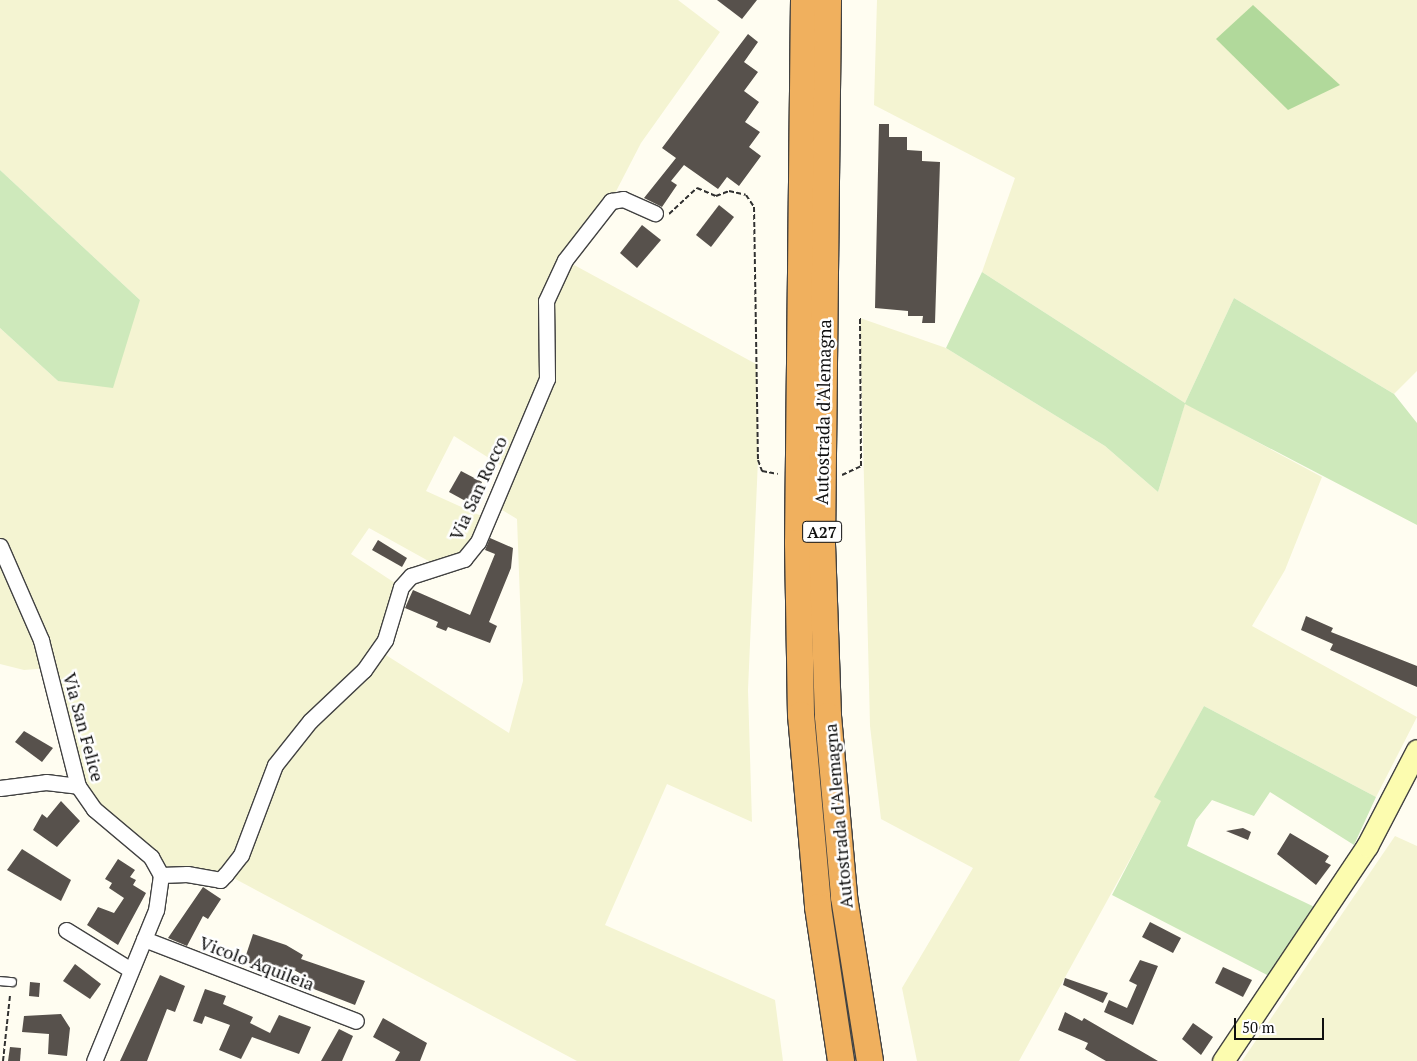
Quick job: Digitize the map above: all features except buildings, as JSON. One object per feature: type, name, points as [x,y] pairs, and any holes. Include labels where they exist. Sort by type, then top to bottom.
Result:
[{"type":"highway","name":"Autostrada d'Alemagna","points":[[804,0],[798,543],[801,715],[818,907],[839,1061]]},
{"type":"highway","name":"Autostrada d'Alemagna","points":[[828,0],[822,544],[828,716],[844,897],[870,1061]]},
{"type":"main road","points":[[1223,1061],[1367,846],[1417,750]]},
{"type":"street","name":"Via San Rocco","points":[[161,875],[186,874],[220,880],[226,874],[241,855],[274,765],[310,721],[364,670],[385,640],[401,587],[412,576],[464,559],[478,542],[547,379],[546,301],[565,260],[611,201],[623,200],[655,213]]},
{"type":"street","name":"Via San Felice","points":[[0,546],[42,640],[78,786],[94,809],[151,857],[161,875]]},
{"type":"street","points":[[0,788],[46,782],[78,786]]},
{"type":"street","points":[[94,1061],[160,899],[161,875]]},
{"type":"street","points":[[66,930],[131,970]]},
{"type":"street","name":"Vicolo Aquileia","points":[[144,939],[356,1021]]},
{"type":"lane","points":[[0,981],[12,982]]},
{"type":"path","points":[[655,213],[670,214],[697,188],[716,196],[729,191],[746,196],[754,207],[758,460],[762,471],[778,474]]},
{"type":"path","points":[[837,476],[861,466],[860,318]]},
{"type":"path","points":[[3,1061],[10,995]]},
{"type":"green space","points":[[0,0],[678,0],[720,32],[641,143],[611,201],[565,260],[756,364],[758,460],[748,690],[752,822],[667,784],[605,925],[775,1000],[783,1061],[577,1061],[226,874],[161,875],[85,798],[49,668],[24,670],[0,664],[0,328],[58,381],[140,300],[0,170]],"holes":[[[454,436],[508,470],[494,505],[517,519],[523,681],[509,733],[378,650],[401,587],[351,554],[369,528],[443,569],[478,542],[488,519],[426,491]]]},
{"type":"green space","points":[[877,0],[1417,0],[1417,371],[1394,394],[1234,298],[1185,403],[982,272],[1015,178],[874,105]]},
{"type":"green space","points":[[1253,5],[1340,85],[1288,110],[1216,39]]},
{"type":"green space","points":[[0,170],[140,300],[113,388],[58,381],[0,328]]},
{"type":"green space","points":[[982,272],[1185,403],[1234,298],[1394,394],[1417,423],[1417,525],[1185,404],[1158,492],[1105,446],[946,348]]},
{"type":"green space","points":[[860,318],[946,348],[1105,446],[1158,492],[1185,403],[1322,477],[1285,570],[1252,626],[1417,717],[1376,797],[1204,706],[1155,797],[1162,801],[1019,1061],[917,1061],[902,988],[973,868],[881,819],[870,726]]},
{"type":"green space","points":[[1204,706],[1376,797],[1354,845],[1270,792],[1254,816],[1212,800],[1196,820],[1187,846],[1325,912],[1279,981],[1112,895],[1161,801],[1154,797]]},
{"type":"green space","points":[[1395,836],[1417,846],[1417,1061],[1242,1061]]}]
